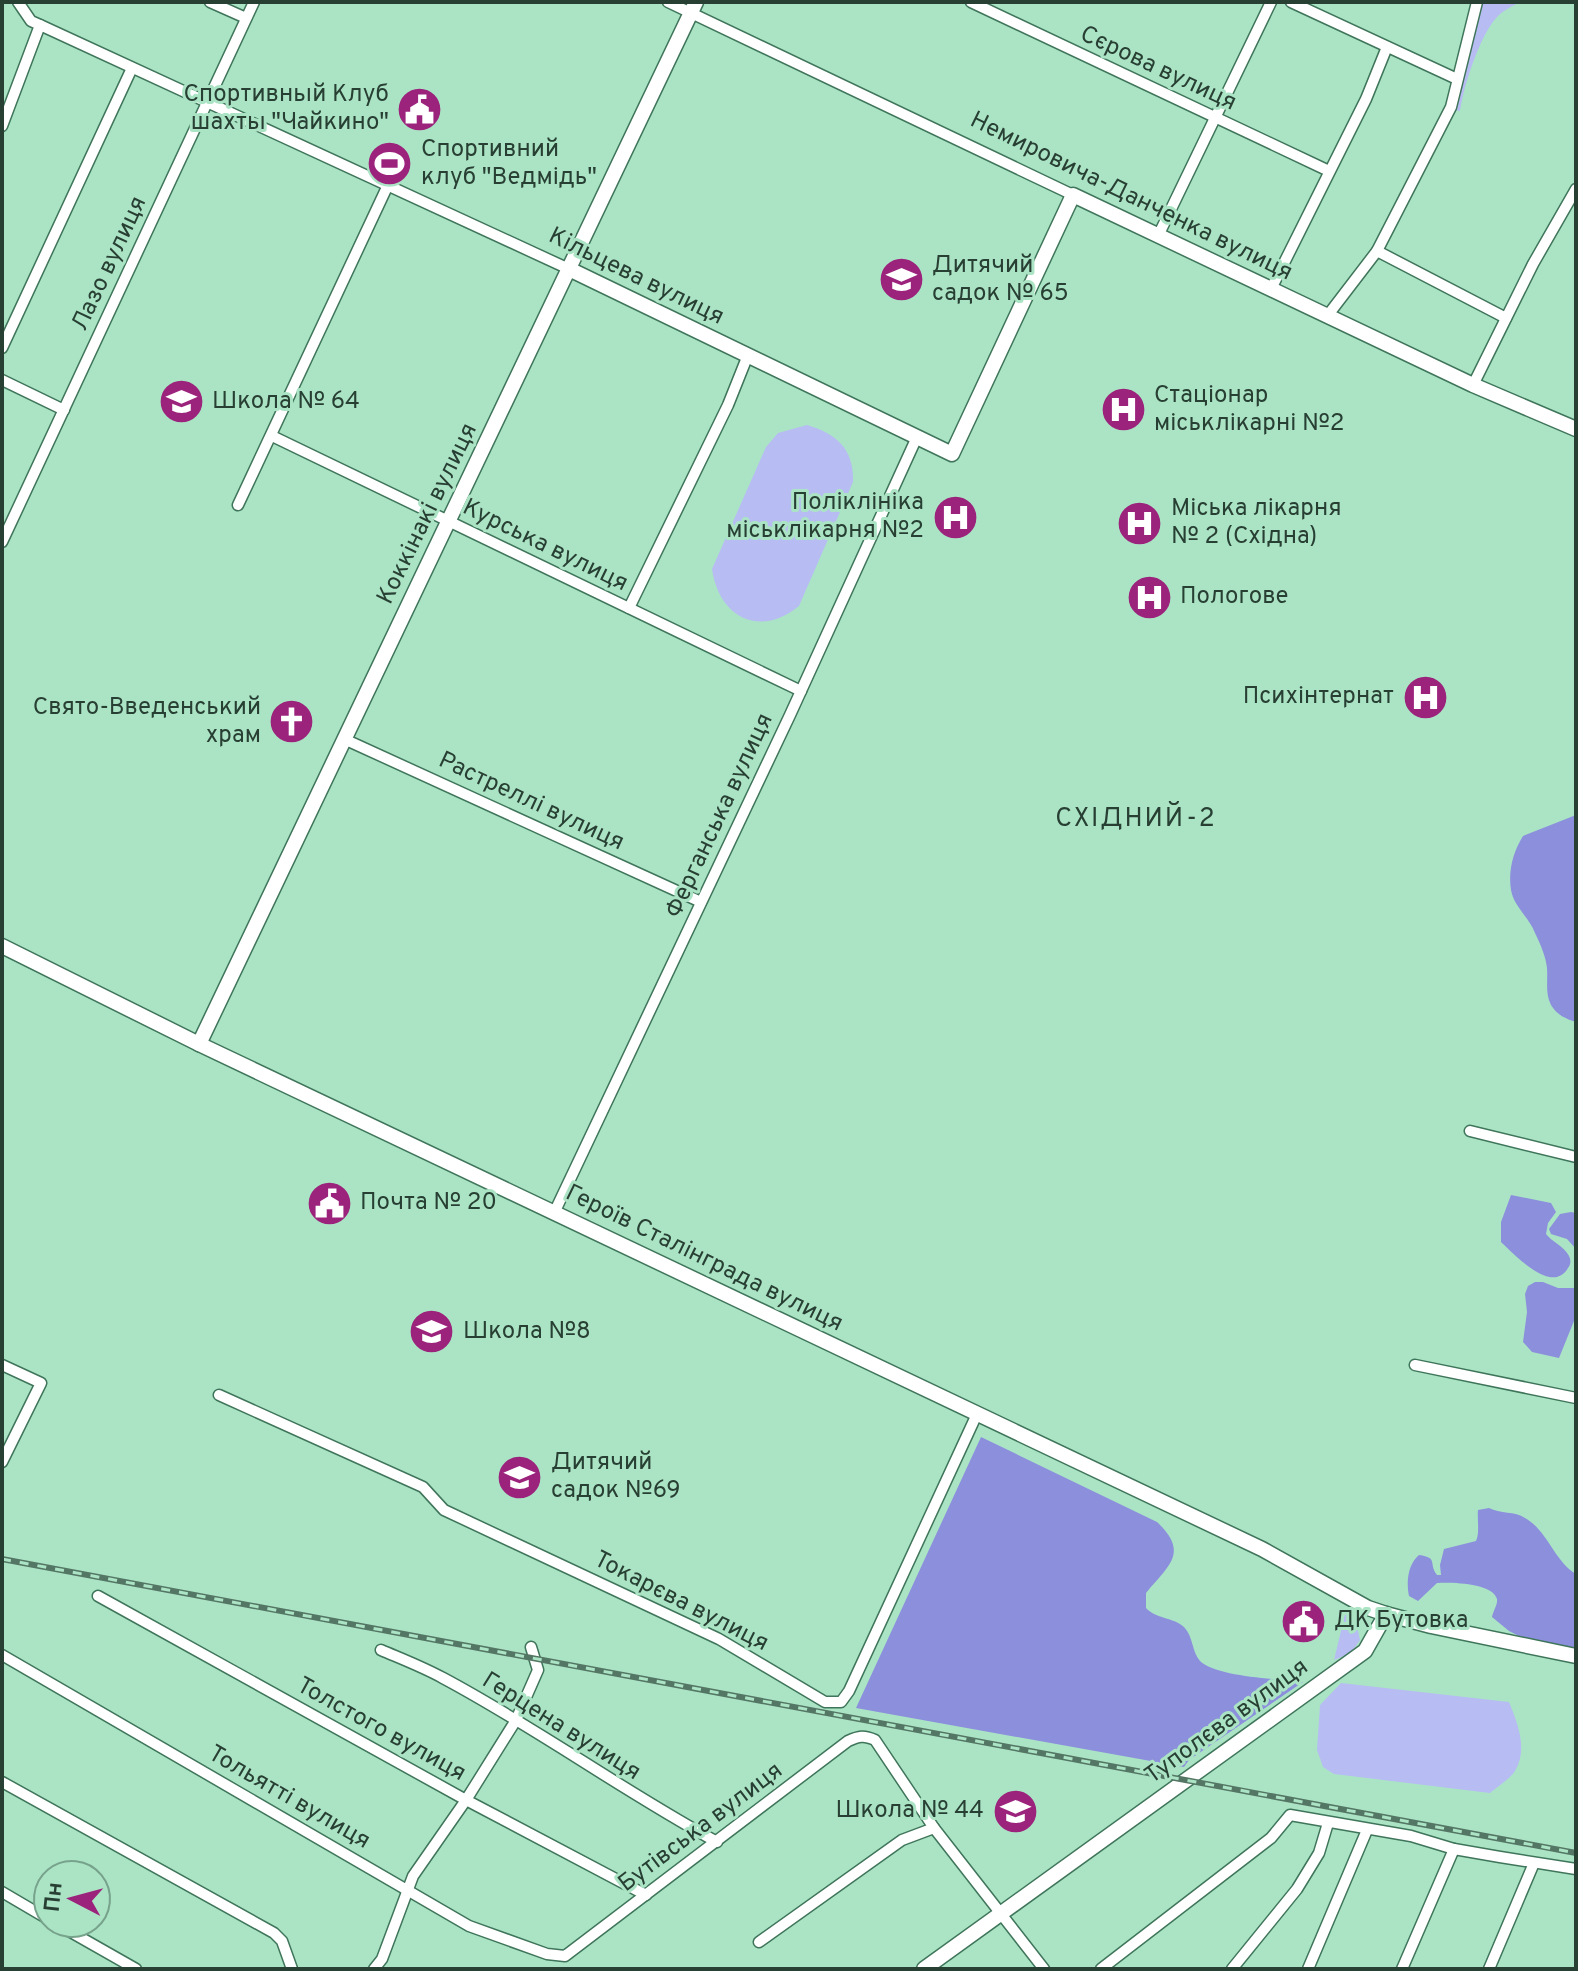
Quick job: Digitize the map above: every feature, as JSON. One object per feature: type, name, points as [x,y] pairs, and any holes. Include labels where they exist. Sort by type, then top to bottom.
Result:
[{"type":"street","points":[[2,126],[40,25],[31,21],[18,2]]},
{"type":"street","points":[[210,2],[246,18]]},
{"type":"street","name":"Лазо вулиця","points":[[2,542],[254,2]]},
{"type":"street","name":"Немировича-Данченка вулиця","points":[[668,2],[693,7],[1158,236],[1473,385],[1576,429]]},
{"type":"street","name":"Сєрова вулиця","points":[[971,2],[1329,171]]},
{"type":"street","points":[[1158,236],[1271,2]]},
{"type":"street","points":[[1291,2],[1457,79]]},
{"type":"street","points":[[1328,315],[1377,251],[1451,107],[1477,2]]},
{"type":"street","name":"Коккінакі вулиця","points":[[199,1044],[693,7]]},
{"type":"street","name":"Кільцева вулиця","points":[[40,25],[569,269],[952,454],[1073,195]]},
{"type":"street","points":[[1271,289],[1366,99],[1387,47]]},
{"type":"street","points":[[2,348],[132,68]]},
{"type":"street","points":[[238,505],[388,185]]},
{"type":"street","points":[[1473,385],[1576,189]]},
{"type":"street","points":[[1377,251],[1506,318]]},
{"type":"street","points":[[629,608],[728,405],[748,355]]},
{"type":"street","points":[[2,380],[64,410]]},
{"type":"street","name":"Курська вулиця","points":[[272,436],[801,691]]},
{"type":"street","name":"Ферганська вулиця","points":[[555,1211],[801,691],[917,437]]},
{"type":"street","name":"Растреллі вулиця","points":[[344,739],[701,902]]},
{"type":"street","name":"Героїв Сталінграда вулиця","points":[[2,946],[199,1044],[1262,1549],[1368,1608],[1386,1614]]},
{"type":"street","points":[[1470,1131],[1576,1157]]},
{"type":"street","points":[[2,1365],[41,1383],[2,1462]]},
{"type":"street","points":[[1415,1365],[1576,1398]]},
{"type":"street","name":"Токарєва вулиця","points":[[219,1395],[423,1487],[444,1510],[719,1639],[825,1702],[833,1703],[841,1702],[849,1691],[977,1414]]},
{"type":"street","name":"Толстого вулиця","points":[[98,1596],[466,1800],[646,1895]]},
{"type":"street","points":[[1386,1614],[1576,1656]]},
{"type":"street","name":"Туполєва вулиця","points":[[924,1969],[1365,1651],[1386,1614]]},
{"type":"street","points":[[374,1969],[382,1959],[413,1876],[516,1720],[538,1670],[531,1647]]},
{"type":"street","name":"Герцена вулиця","points":[[381,1650],[441,1676],[652,1807],[717,1842]]},
{"type":"street","name":"Тольятті вулиця","points":[[2,1655],[469,1926],[547,1954],[565,1956]]},
{"type":"street","name":"Бутівська вулиця","points":[[565,1956],[848,1741],[864,1736],[875,1740],[934,1828]]},
{"type":"street","points":[[2,1782],[274,1933],[282,1941],[292,1969]]},
{"type":"street","points":[[1101,1969],[1271,1838],[1290,1815],[1411,1836],[1454,1849],[1576,1869]]},
{"type":"street","points":[[1232,1969],[1297,1889],[1319,1853],[1328,1823]]},
{"type":"street","points":[[759,1942],[902,1840],[934,1828],[1044,1969]]},
{"type":"street","points":[[1308,1969],[1367,1830]]},
{"type":"street","points":[[1402,1969],[1454,1849]]},
{"type":"street","points":[[1489,1969],[1534,1863]]},
{"type":"street","points":[[2,1892],[32,1910]]},
{"type":"street","points":[[82,1939],[136,1969]]},
{"type":"street","points":[[110,1969],[116,1959]]},
{"type":"shaded area","points":[[1482,2],[1520,2],[1498,16],[1485,34],[1474,60],[1460,111],[1455,110]]},
{"type":"shaded area","points":[[807,425],[827,433],[842,444],[853,470],[853,482],[799,606],[770,621],[744,618],[732,611],[723,600],[712,569],[766,447],[778,433]]},
{"type":"shaded area","points":[[1576,815],[1576,1022],[1562,1016],[1551,1005],[1544,955],[1532,927],[1513,896],[1510,876],[1514,855],[1523,836]]},
{"type":"shaded area","points":[[1511,1195],[1551,1203],[1556,1212],[1548,1223],[1546,1234],[1564,1249],[1570,1260],[1561,1275],[1552,1277],[1533,1270],[1501,1242],[1501,1222]]},
{"type":"shaded area","points":[[1576,1213],[1576,1249],[1567,1239],[1551,1234],[1549,1229],[1560,1214]]},
{"type":"shaded area","points":[[1535,1282],[1558,1288],[1576,1288],[1576,1316],[1559,1358],[1532,1352],[1523,1342],[1527,1312],[1525,1294],[1528,1286]]},
{"type":"shaded area","points":[[981,1437],[1157,1522],[1167,1533],[1174,1551],[1168,1567],[1146,1593],[1146,1608],[1184,1627],[1200,1661],[1233,1674],[1303,1682],[1189,1760],[1184,1767],[856,1708]]},
{"type":"shaded area","points":[[1489,1508],[1521,1516],[1533,1524],[1562,1562],[1576,1574],[1576,1647],[1519,1636],[1509,1631],[1492,1617],[1497,1601],[1494,1594],[1480,1587],[1437,1583],[1418,1601],[1409,1596],[1409,1574],[1415,1559],[1419,1555],[1429,1558],[1434,1571],[1441,1575],[1444,1549],[1476,1541],[1478,1510]]},
{"type":"shaded area","points":[[1346,1610],[1356,1622],[1360,1640],[1351,1653],[1334,1660]]},
{"type":"shaded area","points":[[1341,1683],[1509,1702],[1521,1745],[1519,1763],[1507,1780],[1490,1793],[1334,1774],[1323,1767],[1317,1750],[1320,1705]]},
{"type":"railway","points":[[2,1559],[1576,1853]]},
{"type":"place","name":"Спортивный Клуб шахты \"Чайкино\"","points":[[420,109]]},
{"type":"place","name":"Спортивний клуб \"Ведмідь\"","points":[[390,164]]},
{"type":"place","name":"Дитячий садок № 65","points":[[901,280]]},
{"type":"place","name":"Школа № 64","points":[[181,402]]},
{"type":"place","name":"Стаціонар міськлікарні №2","points":[[1123,410]]},
{"type":"place","name":"Поліклініка міськлікарня №2","points":[[955,517]]},
{"type":"place","name":"Міська лікарня № 2 (Східна)","points":[[1140,523]]},
{"type":"place","name":"Пологове","points":[[1149,597]]},
{"type":"place","name":"Психінтернат","points":[[1425,697]]},
{"type":"place","name":"Свято-Введенський храм","points":[[292,722]]},
{"type":"place","name":"Почта № 20","points":[[329,1203]]},
{"type":"place","name":"Школа №8","points":[[432,1332]]},
{"type":"place","name":"Дитячий садок №69","points":[[520,1477]]},
{"type":"place","name":"ДК Бутовка","points":[[1303,1621]]},
{"type":"place","name":"Школа № 44","points":[[1015,1811]]},
{"type":"district","name":"СХІДНИЙ-2","points":[[1136,819]]}]
